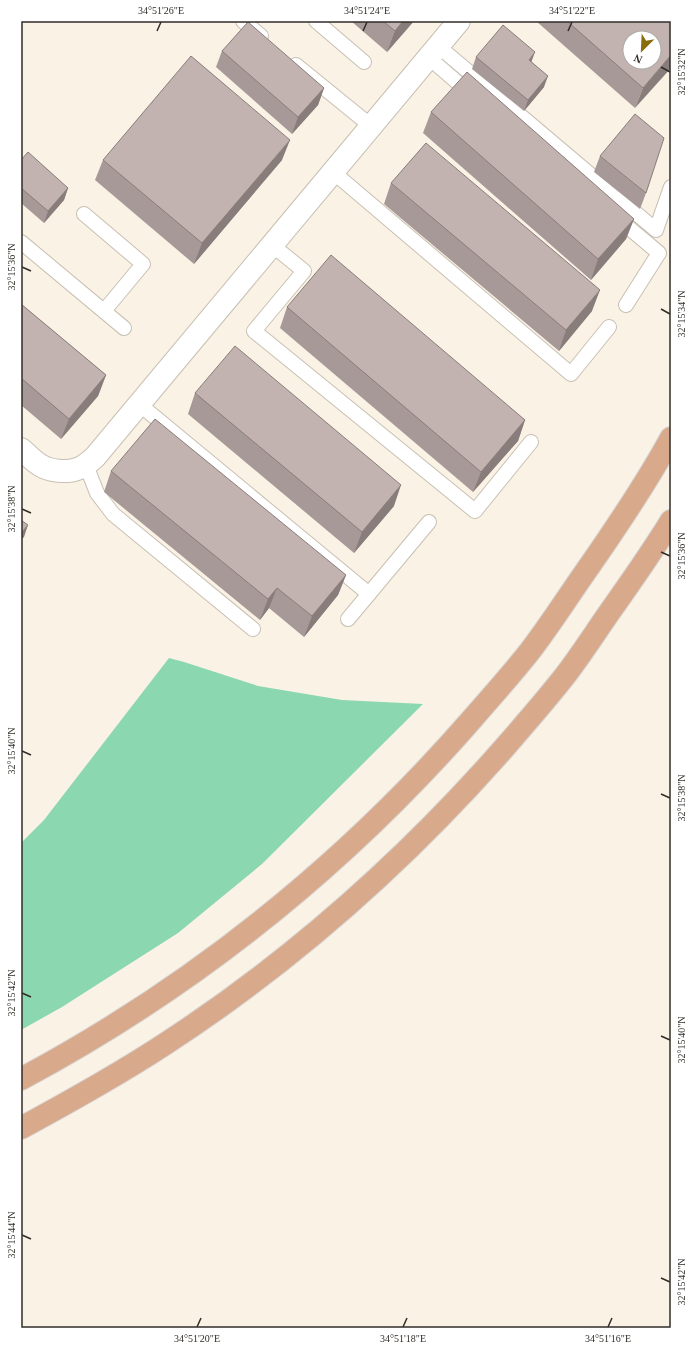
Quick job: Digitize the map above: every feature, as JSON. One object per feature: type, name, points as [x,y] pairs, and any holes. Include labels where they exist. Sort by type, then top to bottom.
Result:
[{"type":"main road","points":[[21,1079],[110,1029],[140,1010],[244,935],[292,896],[381,816],[453,741],[530,652],[615,529],[671,438]]},
{"type":"main road","points":[[21,1128],[120,1073],[164,1045],[220,1006],[320,929],[411,847],[485,770],[563,678],[637,573],[671,521]]},
{"type":"street","points":[[21,449],[41,466],[52,470],[76,470],[86,465],[95,457],[459,21]]},
{"type":"lane","points":[[243,21],[273,46]]},
{"type":"lane","points":[[316,21],[364,62]]},
{"type":"lane","points":[[433,52],[483,104]]},
{"type":"lane","points":[[433,52],[656,230],[671,187]]},
{"type":"lane","points":[[286,56],[370,126]]},
{"type":"lane","points":[[333,172],[571,374],[609,327]]},
{"type":"lane","points":[[604,207],[659,253],[626,305]]},
{"type":"lane","points":[[84,214],[143,264],[104,311]]},
{"type":"lane","points":[[21,242],[124,328]]},
{"type":"lane","points":[[272,245],[304,271],[254,331],[475,511],[531,442]]},
{"type":"lane","points":[[139,404],[369,594]]},
{"type":"lane","points":[[86,465],[97,493],[113,514],[253,630]]},
{"type":"lane","points":[[348,619],[429,522]]},
{"type":"green space","points":[[169,658],[258,686],[342,700],[423,704],[262,864],[178,933],[62,1007],[21,1030],[21,843],[44,820]]},
{"type":"building","points":[[383,21],[403,21],[395,31]]},
{"type":"building","points":[[567,21],[670,21],[671,55],[662,66],[662,30],[622,30],[622,69]]},
{"type":"building","points":[[248,22],[324,88],[298,117],[222,51]]},
{"type":"building","points":[[503,25],[535,52],[529,60],[548,76],[528,100],[476,57]]},
{"type":"building","points":[[191,56],[290,140],[202,243],[103,160]]},
{"type":"building","points":[[623,70],[658,70],[643,88]]},
{"type":"building","points":[[467,72],[634,219],[598,259],[431,112]]},
{"type":"building","points":[[635,114],[664,138],[646,193],[600,156]]},
{"type":"building","points":[[426,143],[600,290],[566,330],[391,183]]},
{"type":"building","points":[[28,152],[68,188],[48,211],[21,188],[21,160]]},
{"type":"building","points":[[331,255],[525,420],[481,472],[287,307]]},
{"type":"building","points":[[21,304],[106,375],[69,419],[21,378]]},
{"type":"building","points":[[235,346],[401,485],[362,532],[195,393]]},
{"type":"building","points":[[155,419],[346,575],[312,616],[277,588],[268,599],[111,471]]},
{"type":"building","points":[[21,520],[28,525],[21,533]]}]
